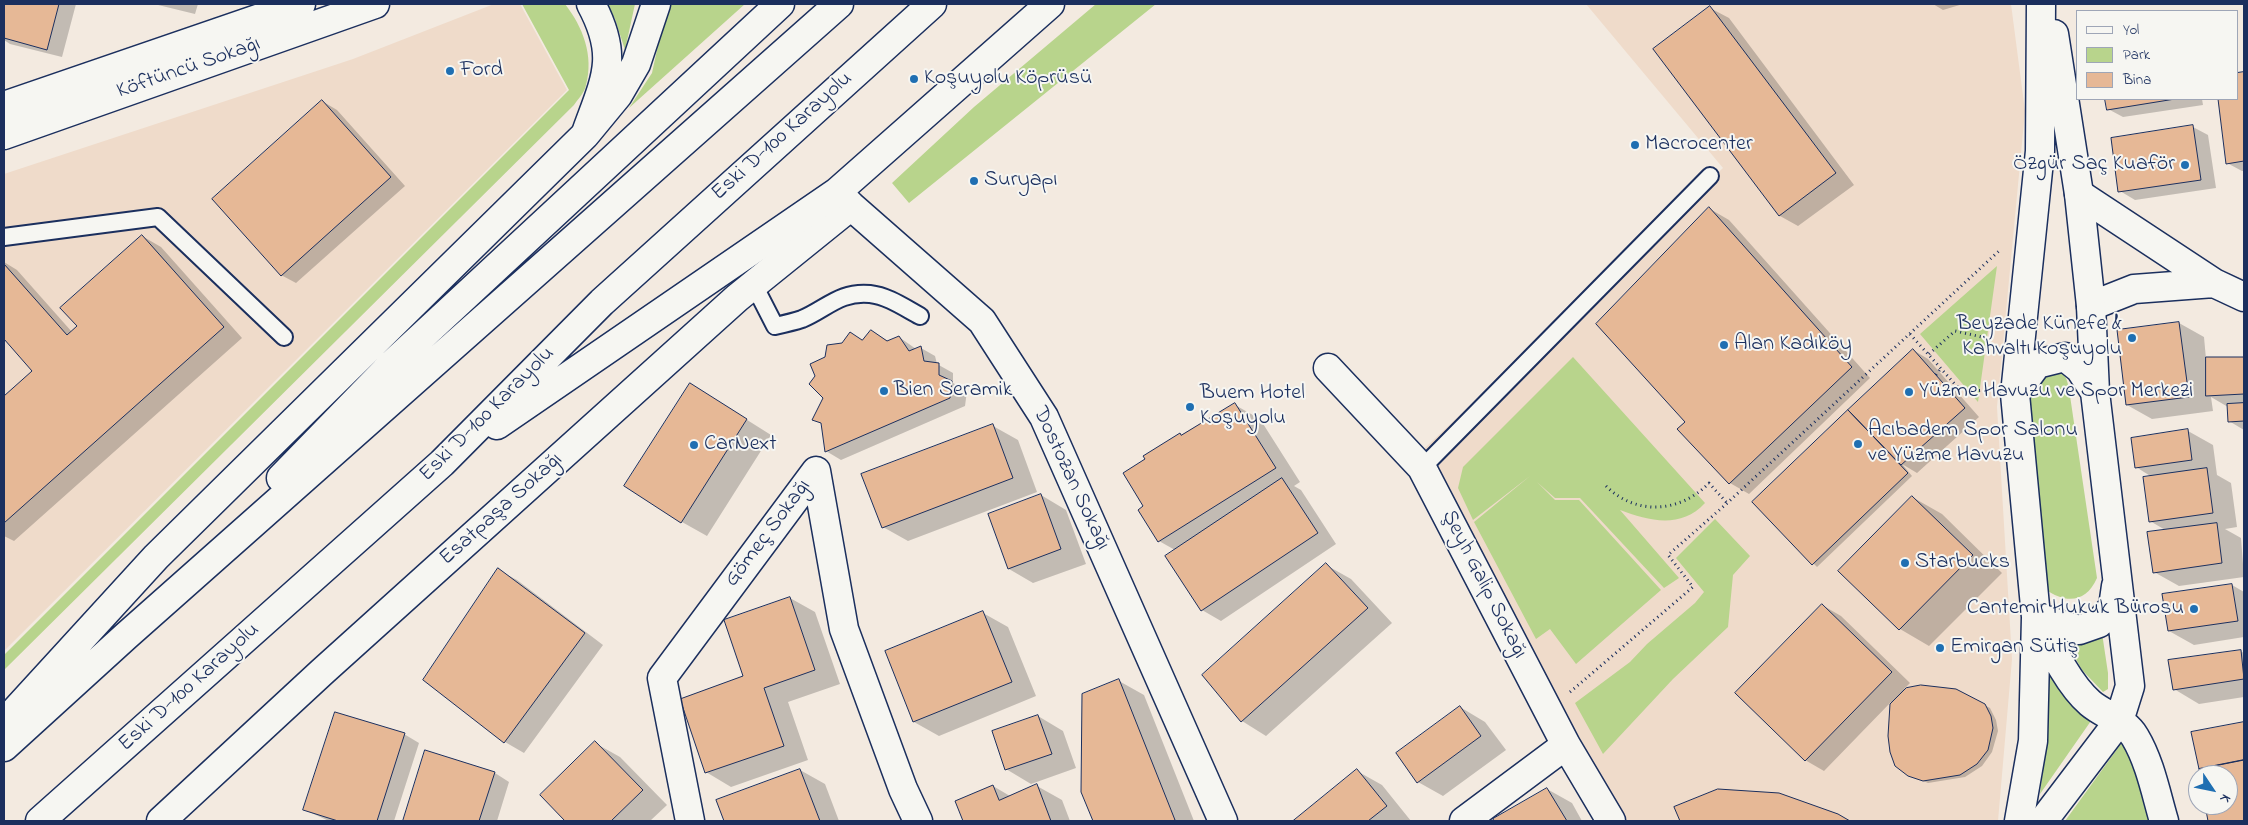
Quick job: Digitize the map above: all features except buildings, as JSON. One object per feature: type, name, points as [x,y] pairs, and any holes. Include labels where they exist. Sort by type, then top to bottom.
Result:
[{"type":"main road","name":"Köftüncü Sokağı","points":[[4,106],[301,4]]},
{"type":"main road","name":"Köftüncü Sokağı","points":[[4,136],[375,4]]},
{"type":"main road","points":[[585,136],[602,88],[609,61],[603,26],[591,4]]},
{"type":"main road","points":[[4,723],[156,557],[585,136],[618,95],[636,64],[656,4]]},
{"type":"main road","points":[[126,636],[390,366],[780,4]]},
{"type":"main road","points":[[4,747],[126,636],[839,4]]},
{"type":"main road","name":"Eski D-100 Karayolu","points":[[40,821],[442,463],[602,302],[932,4]]},
{"type":"main road","points":[[442,463],[844,199],[1050,4]]},
{"type":"main road","points":[[2018,821],[2033,741],[2036,617],[2003,392],[2040,151],[2041,4]]},
{"type":"main road","points":[[2043,821],[2119,721],[2130,686],[2095,392],[2091,306],[2079,194],[2049,4]]},
{"type":"main road","points":[[2079,194],[2214,283],[2244,297]]},
{"type":"main road","name":"Esatpaşa Sokağı","points":[[160,821],[344,652],[754,285],[844,199]]},
{"type":"main road","name":"Dostozan Sokağı","points":[[844,199],[982,321],[1044,417],[1223,821]]},
{"type":"main road","points":[[2091,306],[2134,289],[2214,283]]},
{"type":"main road","points":[[2003,392],[2037,364],[2065,357],[2080,369],[2095,392]]},
{"type":"main road","name":"Şeyh Galip Sokağı","points":[[1328,368],[1422,468],[1566,745],[1611,821]]},
{"type":"main road","name":"Gömeç Sokağı","points":[[690,821],[662,678],[816,470],[844,629],[903,789],[918,821]]},
{"type":"main road","points":[[2036,617],[2079,630],[2099,623],[2113,607],[2117,585]]},
{"type":"main road","points":[[2036,617],[2059,664],[2089,702],[2119,721],[2135,736],[2142,750],[2164,821]]},
{"type":"main road","points":[[1464,821],[1566,745]]},
{"type":"lane","points":[[1422,468],[1710,176]]},
{"type":"lane","points":[[4,237],[158,217],[284,337]]},
{"type":"lane","points":[[754,285],[775,326],[801,319],[838,298],[859,294],[871,294],[886,298],[920,316]]},
{"type":"path","points":[[1582,682],[1693,587],[1668,555],[1728,503],[2006,244]]},
{"type":"path","points":[[1929,354],[1955,331],[1995,340]]},
{"type":"path","points":[[1910,334],[1962,392],[2003,392]]},
{"type":"path","points":[[1936,375],[1942,368]]},
{"type":"path","points":[[1606,486],[1616,497],[1632,504],[1667,507],[1697,495],[1709,483],[1728,503]]},
{"type":"shaded area","points":[[494,4],[520,4],[567,90],[4,651],[4,174],[353,59]]},
{"type":"shaded area","points":[[1586,4],[2011,4],[2025,111],[1997,407],[2012,659],[1998,821],[1609,821],[1411,461],[1723,168]]},
{"type":"green space","points":[[522,4],[565,4],[577,22],[585,42],[589,63],[585,88],[574,105],[4,670],[4,655],[569,90]]},
{"type":"green space","points":[[607,4],[635,4],[625,50],[615,19]]},
{"type":"green space","points":[[667,4],[745,4],[629,108],[652,73]]},
{"type":"green space","points":[[1096,4],[1156,4],[909,203],[892,183],[974,107]]},
{"type":"green space","points":[[1997,266],[1978,402],[1920,334]]},
{"type":"green space","points":[[1573,357],[1705,503],[1686,517],[1675,520],[1642,517],[1620,510],[1679,578],[1664,588],[1580,498],[1555,498],[1537,482],[1555,500],[1579,500],[1661,590],[1576,664],[1550,629],[1536,639],[1474,522],[1530,476],[1473,520],[1458,488],[1463,467]]},
{"type":"green space","points":[[2056,370],[2066,377],[2068,382],[2097,578],[2087,592],[2081,596],[2068,599],[2045,589],[2027,398],[2039,381]]},
{"type":"green space","points":[[1715,519],[1750,556],[1733,575],[1728,627],[1673,679],[1603,754],[1575,703],[1630,662],[1647,644],[1695,603],[1704,592],[1676,558]]},
{"type":"green space","points":[[2102,633],[2108,673],[2108,689],[2103,692],[2082,670],[2068,645],[2089,635]]},
{"type":"green space","points":[[2042,660],[2063,694],[2093,718],[2040,794],[2046,745]]},
{"type":"green space","points":[[2123,741],[2154,821],[2065,821]]},
{"type":"place","name":"Ford","points":[[450,71]]},
{"type":"place","name":"Koşuyolu Köprüsü","points":[[914,79]]},
{"type":"place","name":"Macrocenter","points":[[1635,145]]},
{"type":"place","name":"Özgür Saç Kuaför","points":[[2185,165]]},
{"type":"place","name":"Suryapı","points":[[974,181]]},
{"type":"place","name":"Beyzade Künefe & Kahvaltı Koşuyolu","points":[[2132,338]]},
{"type":"place","name":"Alan Kadıköy","points":[[1724,345]]},
{"type":"place","name":"Bien Seramik","points":[[884,391]]},
{"type":"place","name":"Yüzme Havuzu ve Spor Merkezi","points":[[1909,392]]},
{"type":"place","name":"Buem Hotel Koşuyolu","points":[[1190,407]]},
{"type":"place","name":"Acıbadem Spor Salonu ve Yüzme Havuzu","points":[[1858,444]]},
{"type":"place","name":"CarNext","points":[[694,445]]},
{"type":"place","name":"Starbucks","points":[[1905,563]]},
{"type":"place","name":"Cantemir Hukuk Bürosu","points":[[2194,609]]},
{"type":"place","name":"Emirgan Sütiş","points":[[1940,648]]}]
